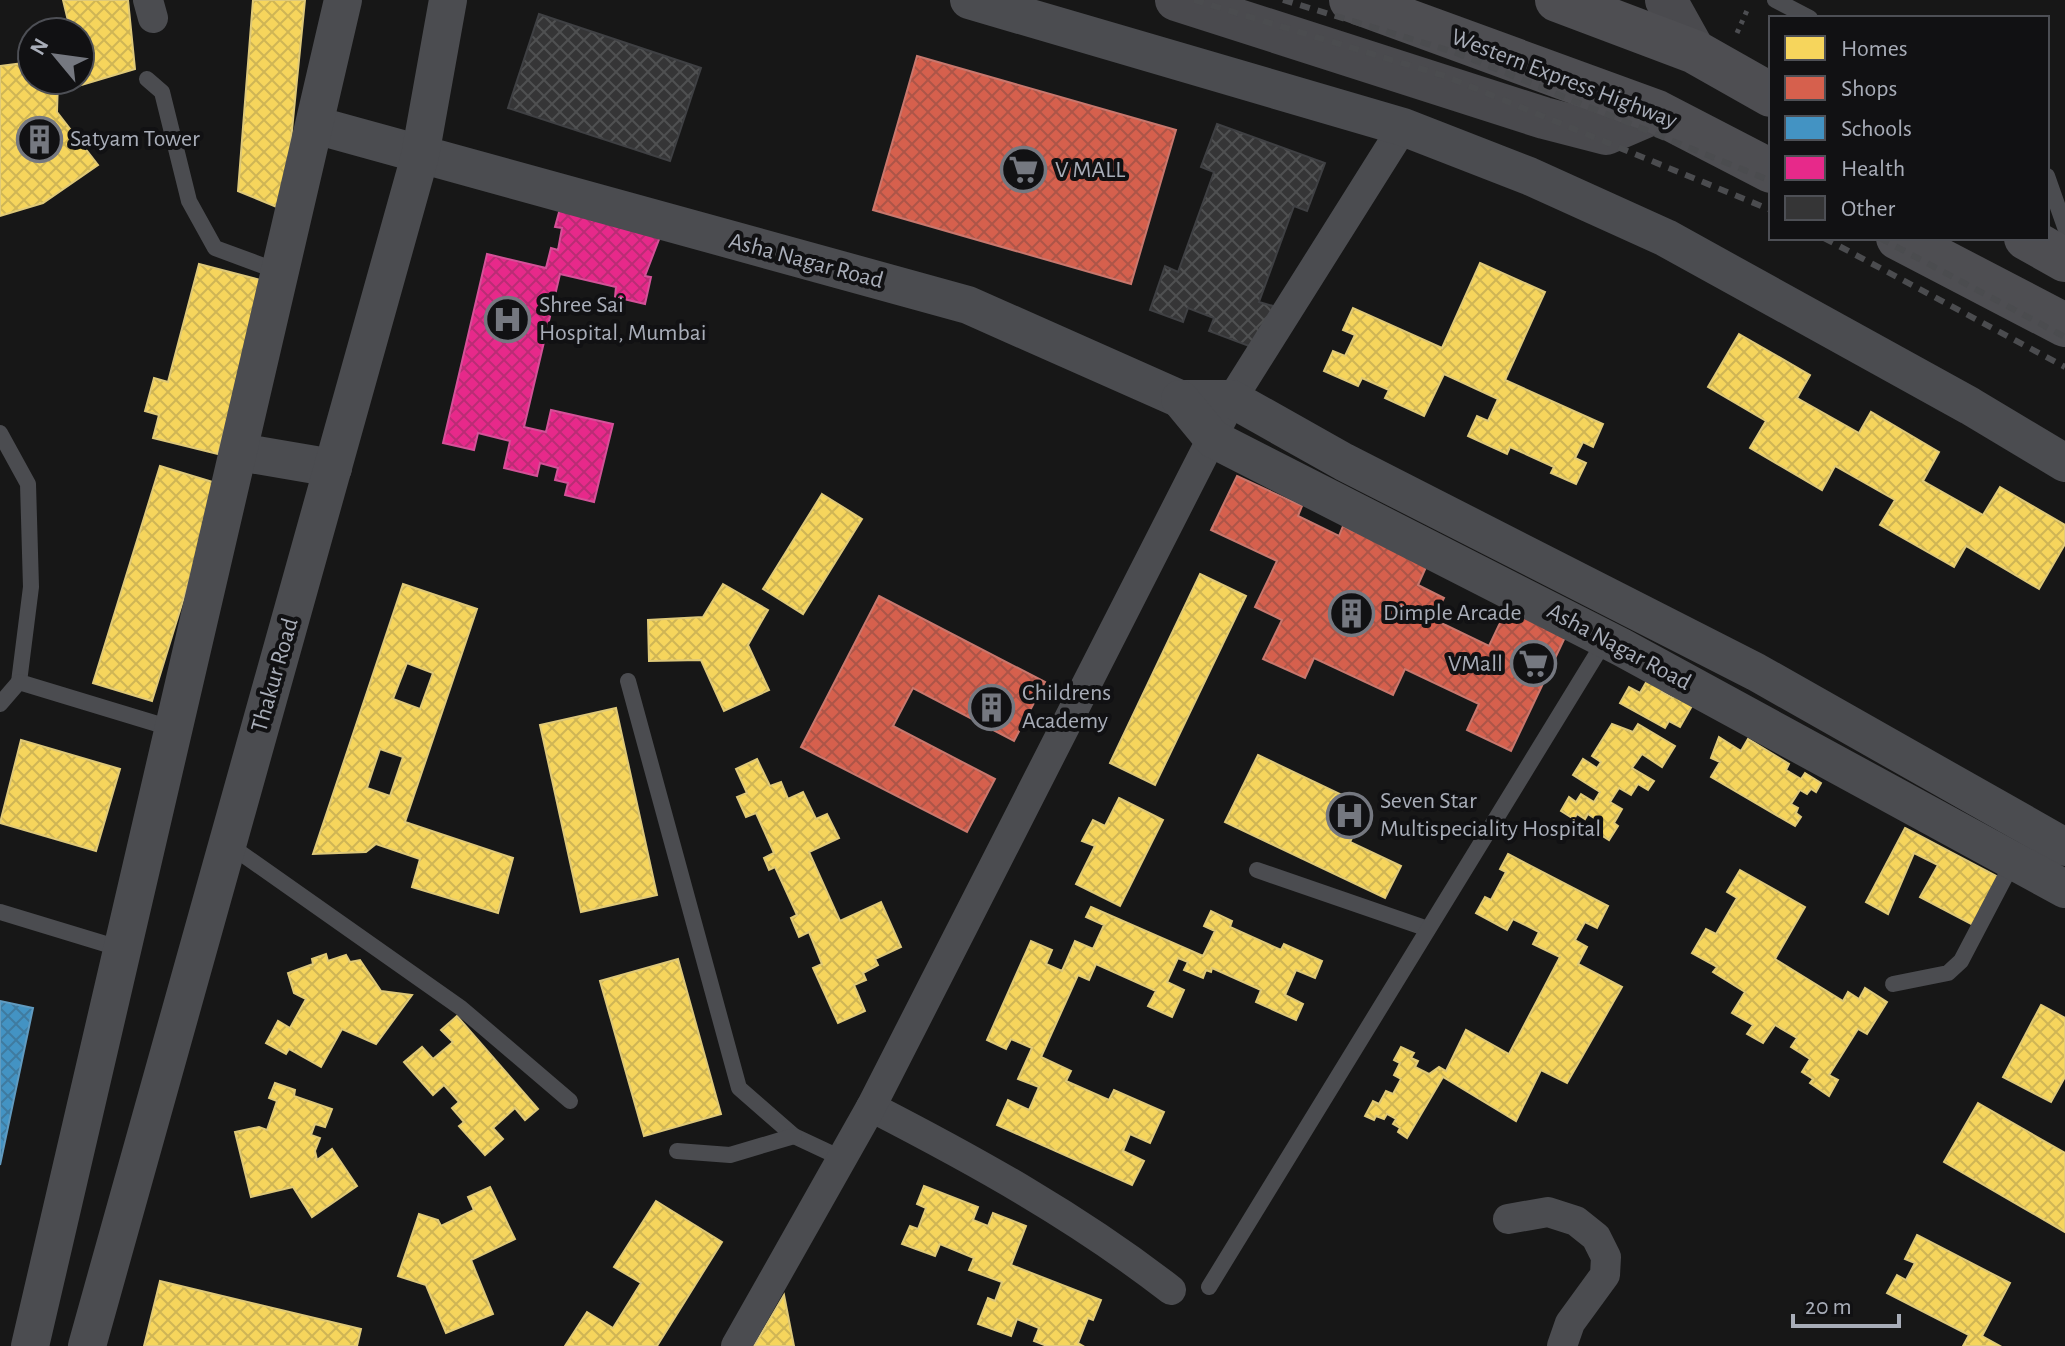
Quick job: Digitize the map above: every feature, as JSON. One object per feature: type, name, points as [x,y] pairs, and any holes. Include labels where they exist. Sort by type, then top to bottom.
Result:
[{"type":"highway","name":"Western Express Highway","points":[[1351,0],[1657,112],[1769,170]]},
{"type":"highway","points":[[1557,0],[1713,48],[1769,93]]},
{"type":"highway","points":[[1902,240],[2065,325]]},
{"type":"highway","points":[[2030,240],[2065,260]]},
{"type":"main road","points":[[1176,0],[1544,118],[1606,134],[1657,112]]},
{"type":"main road","points":[[1666,0],[1713,48]]},
{"type":"street","points":[[89,1339],[32,1338],[343,0]]},
{"type":"street","name":"Thakur Road","points":[[89,1339],[420,156],[448,0]]},
{"type":"street","points":[[969,0],[1403,127],[1529,176],[1666,238],[1957,399],[2065,463]]},
{"type":"street","name":"Asha Nagar Road","points":[[315,125],[968,305],[1180,399],[1232,399],[1344,462],[1756,672],[2065,847]]},
{"type":"street","points":[[736,1346],[871,1107],[1232,399],[1403,127]]},
{"type":"street","name":"Asha Nagar Road","points":[[1180,399],[1213,439],[1606,639],[2065,889]]},
{"type":"street","points":[[239,452],[333,468]]},
{"type":"street","points":[[871,1107],[985,1165],[1114,1246],[1171,1290]]},
{"type":"street","points":[[1508,1219],[1548,1212],[1576,1221],[1596,1237],[1606,1257],[1605,1275],[1570,1323],[1562,1346]]},
{"type":"lane","points":[[1775,0],[1806,16]]},
{"type":"lane","points":[[147,79],[162,92],[189,201],[215,248],[280,272]]},
{"type":"lane","points":[[2049,182],[2065,227]]},
{"type":"lane","points":[[0,433],[28,484],[31,587],[19,682],[0,704]]},
{"type":"lane","points":[[1209,1287],[1606,639]]},
{"type":"lane","points":[[628,681],[739,1088],[794,1136],[841,1158]]},
{"type":"lane","points":[[19,682],[174,729]]},
{"type":"lane","points":[[228,844],[461,1008],[570,1101]]},
{"type":"lane","points":[[1893,984],[1948,973],[1961,961],[2014,860]]},
{"type":"lane","points":[[1257,870],[1428,929]]},
{"type":"lane","points":[[0,912],[122,949]]},
{"type":"lane","points":[[677,1151],[730,1155],[794,1136]]},
{"type":"path","points":[[1713,48],[1752,0]]},
{"type":"building: Homes","name":"Satyam Tower","points":[[63,0],[128,0],[135,69],[96,81],[96,16],[67,16]]},
{"type":"building: Homes","points":[[253,0],[305,0],[284,210],[238,191]]},
{"type":"building: Homes","name":"Satyam Tower","points":[[16,64],[16,96],[58,96],[57,112],[98,165],[43,203],[0,216],[0,66]]},
{"type":"building: Homes","points":[[1480,263],[1545,292],[1505,380],[1603,424],[1593,447],[1583,442],[1575,458],[1586,463],[1576,484],[1551,473],[1554,467],[1510,447],[1507,454],[1468,436],[1477,416],[1488,421],[1498,399],[1444,374],[1424,416],[1385,398],[1389,390],[1362,378],[1358,386],[1324,371],[1333,351],[1345,356],[1355,335],[1343,330],[1353,308],[1442,348]]},
{"type":"building: Homes","points":[[199,264],[264,281],[218,454],[153,438],[159,415],[145,411],[154,378],[168,382]]},
{"type":"building: Homes","points":[[1739,334],[1810,375],[1797,398],[1859,433],[1871,412],[1939,452],[1923,481],[1983,515],[2000,487],[2065,525],[2065,544],[2039,589],[1966,546],[1954,567],[1880,525],[1895,500],[1835,466],[1822,490],[1750,448],[1766,421],[1708,387]]},
{"type":"building: Homes","points":[[160,466],[219,484],[152,701],[93,683]]},
{"type":"building: Homes","points":[[822,494],[862,519],[803,614],[763,589]]},
{"type":"building: Homes","points":[[1200,574],[1246,596],[1155,785],[1110,763]]},
{"type":"building: Homes","points":[[403,584],[477,609],[405,822],[513,858],[498,913],[412,887],[420,859],[376,844],[366,852],[313,854]],"holes":[[[407,663],[433,673],[420,709],[393,699]],[[380,749],[403,757],[390,796],[367,788]]]},
{"type":"building: Homes","points":[[723,584],[768,610],[748,645],[769,690],[724,711],[701,660],[649,661],[648,620],[703,617]]},
{"type":"building: Homes","points":[[1652,672],[1666,684],[1662,692],[1673,698],[1677,691],[1697,697],[1680,727],[1669,721],[1665,728],[1620,703],[1629,687],[1640,693]]},
{"type":"building: Homes","points":[[616,708],[657,895],[581,912],[540,725]]},
{"type":"building: Homes","points":[[1612,724],[1633,732],[1638,724],[1675,746],[1662,767],[1642,754],[1632,768],[1654,781],[1648,790],[1638,784],[1631,795],[1619,788],[1610,802],[1622,809],[1614,823],[1618,826],[1609,840],[1598,833],[1600,829],[1594,825],[1597,820],[1588,814],[1585,819],[1577,814],[1574,819],[1561,811],[1569,797],[1576,802],[1581,794],[1594,802],[1600,792],[1573,775],[1583,759],[1597,768],[1601,762],[1592,756]]},
{"type":"building: Homes","points":[[1719,737],[1741,751],[1748,739],[1789,764],[1786,770],[1801,779],[1805,773],[1821,783],[1816,792],[1811,789],[1807,794],[1800,790],[1791,804],[1798,808],[1796,813],[1801,817],[1795,826],[1711,777],[1720,762],[1711,758]]},
{"type":"building: Homes","points":[[21,740],[120,769],[96,851],[0,823]]},
{"type":"building: Homes","points":[[1258,755],[1367,807],[1350,842],[1401,866],[1385,898],[1225,822]]},
{"type":"building: Homes","points":[[757,759],[770,786],[781,782],[788,799],[803,792],[816,819],[827,814],[839,838],[809,852],[840,921],[881,902],[901,947],[875,959],[878,965],[863,973],[866,980],[854,985],[865,1011],[838,1023],[813,968],[822,964],[809,932],[799,937],[791,918],[797,915],[775,867],[769,870],[764,858],[774,853],[756,813],[746,817],[737,797],[747,793],[736,769]]},
{"type":"building: Homes","points":[[1119,798],[1163,820],[1120,906],[1076,884],[1095,846],[1082,841],[1093,820],[1105,826]]},
{"type":"building: Homes","points":[[1905,828],[1998,877],[1973,925],[1920,897],[1938,865],[1914,853],[1888,914],[1866,902]]},
{"type":"building: Homes","points":[[1508,854],[1608,906],[1597,928],[1585,922],[1575,940],[1587,947],[1578,964],[1622,987],[1567,1083],[1541,1070],[1516,1121],[1443,1077],[1407,1138],[1393,1124],[1396,1119],[1387,1114],[1384,1119],[1376,1116],[1374,1120],[1365,1116],[1373,1101],[1379,1104],[1386,1091],[1393,1094],[1401,1079],[1394,1075],[1400,1063],[1394,1060],[1401,1047],[1414,1053],[1411,1058],[1418,1061],[1415,1067],[1429,1074],[1439,1067],[1446,1071],[1466,1030],[1509,1054],[1560,957],[1533,944],[1539,932],[1513,919],[1507,930],[1476,913],[1485,897],[1491,900],[1506,872],[1500,869]]},
{"type":"building: Homes","points":[[1740,870],[1805,907],[1775,959],[1843,1001],[1848,992],[1859,999],[1865,988],[1887,1002],[1867,1034],[1858,1029],[1829,1075],[1838,1080],[1829,1096],[1810,1083],[1813,1079],[1802,1072],[1810,1059],[1791,1047],[1797,1038],[1775,1025],[1763,1043],[1747,1034],[1753,1025],[1732,1013],[1745,992],[1713,972],[1717,967],[1692,953],[1706,929],[1716,934],[1737,898],[1727,892]]},
{"type":"building: Homes","points":[[1091,907],[1203,956],[1215,931],[1204,926],[1211,911],[1232,921],[1230,927],[1281,950],[1284,944],[1322,961],[1315,978],[1296,970],[1285,995],[1303,1004],[1296,1020],[1256,1002],[1261,990],[1212,968],[1211,972],[1206,970],[1203,978],[1184,970],[1188,962],[1178,958],[1167,982],[1184,990],[1172,1017],[1148,1006],[1156,991],[1096,964],[1089,980],[1078,975],[1041,1057],[1071,1071],[1066,1081],[1109,1100],[1114,1090],[1164,1112],[1150,1143],[1130,1134],[1123,1151],[1144,1161],[1132,1185],[997,1125],[1008,1100],[1029,1110],[1039,1087],[1018,1079],[1032,1048],[1011,1039],[1006,1049],[987,1040],[1031,941],[1052,950],[1046,964],[1062,971],[1075,941],[1093,949],[1104,925],[1086,917]]},
{"type":"building: Homes","points":[[326,954],[328,961],[346,955],[350,962],[360,960],[381,991],[412,995],[376,1044],[342,1029],[321,1067],[289,1049],[286,1054],[266,1043],[278,1021],[290,1028],[306,999],[294,993],[288,973],[313,964],[312,959]]},
{"type":"building: Homes","points":[[678,959],[721,1114],[644,1136],[600,981]]},
{"type":"building: Homes","points":[[2041,1005],[2065,1018],[2065,1077],[2051,1102],[2003,1077]]},
{"type":"building: Homes","points":[[457,1016],[538,1109],[525,1120],[515,1108],[493,1128],[503,1139],[485,1155],[459,1126],[464,1122],[452,1108],[459,1102],[444,1085],[433,1095],[404,1062],[422,1047],[433,1059],[453,1042],[441,1030]]},
{"type":"building: Homes","points":[[275,1083],[295,1090],[294,1096],[332,1109],[325,1127],[315,1124],[311,1135],[320,1138],[315,1151],[317,1160],[332,1149],[357,1186],[312,1217],[293,1187],[251,1197],[235,1132],[259,1127],[267,1130],[277,1101],[269,1098]]},
{"type":"building: Homes","points":[[1978,1103],[2065,1153],[2065,1232],[1944,1162]]},
{"type":"building: Homes","points":[[924,1186],[978,1207],[973,1220],[988,1226],[993,1213],[1026,1226],[1011,1265],[1101,1300],[1093,1320],[1088,1318],[1078,1343],[1083,1346],[1047,1346],[1034,1341],[1039,1328],[1017,1319],[1011,1336],[978,1324],[988,1298],[995,1301],[1002,1282],[969,1270],[974,1258],[940,1244],[935,1256],[902,1244],[910,1226],[918,1229],[926,1208],[917,1204]]},
{"type":"building: Homes","points":[[490,1187],[515,1239],[471,1260],[493,1314],[446,1333],[426,1285],[398,1276],[419,1214],[438,1220],[441,1226],[474,1210],[468,1197]]},
{"type":"building: Homes","points":[[656,1201],[722,1242],[657,1346],[565,1346],[587,1312],[613,1328],[641,1283],[614,1267]]},
{"type":"building: Homes","points":[[1917,1235],[2010,1283],[1982,1336],[2000,1346],[1963,1346],[1969,1335],[1887,1293],[1897,1275],[1906,1280],[1915,1263],[1905,1259]]},
{"type":"building: Homes","points":[[160,1281],[361,1329],[357,1346],[144,1346]]},
{"type":"building: Homes","points":[[784,1295],[794,1346],[754,1346]]},
{"type":"building: Shops","name":"V MALL","points":[[917,56],[1176,130],[1131,284],[873,210]]},
{"type":"building: Shops","name":"Dimple Arcade","points":[[1237,476],[1302,506],[1298,516],[1339,536],[1343,526],[1427,565],[1418,585],[1444,598],[1433,619],[1489,646],[1509,604],[1568,631],[1511,751],[1467,730],[1479,704],[1405,669],[1393,695],[1314,658],[1305,678],[1263,659],[1282,620],[1255,607],[1277,561],[1211,530]]},
{"type":"building: Shops","name":"Childrens Academy","points":[[879,596],[1045,682],[1014,741],[913,688],[893,726],[995,779],[967,832],[801,747]]},
{"type":"building: Schools","points":[[0,1001],[33,1008],[0,1165]]},
{"type":"building: Health","points":[[561,205],[663,229],[645,276],[651,277],[645,304],[615,297],[616,287],[560,274],[524,427],[546,432],[551,410],[613,424],[594,502],[565,495],[568,483],[555,480],[558,468],[540,463],[537,476],[504,468],[510,441],[478,433],[474,450],[443,443],[487,254],[546,268],[551,248],[558,250],[562,228],[555,227]]},
{"type":"building: Other","points":[[539,14],[701,68],[670,161],[508,108]]},
{"type":"building: Other","points":[[1217,124],[1325,163],[1307,211],[1294,206],[1259,302],[1273,306],[1257,349],[1209,331],[1214,318],[1188,308],[1183,322],[1150,310],[1165,266],[1178,272],[1214,172],[1201,167]]},
{"type":"railway","points":[[1194,0],[1445,76],[1769,209]]},
{"type":"railway","points":[[1283,0],[1454,52],[1769,180]]},
{"type":"railway","points":[[1828,240],[2065,367]]},
{"type":"railway","points":[[1884,240],[2065,337]]},
{"type":"place","name":"Satyam Tower","points":[[39,139]]},
{"type":"place","name":"V MALL","points":[[1024,170]]},
{"type":"place","name":"Shree Sai Hospital, Mumbai","points":[[508,319]]},
{"type":"place","name":"Dimple Arcade","points":[[1352,613]]},
{"type":"place","name":"VMall","points":[[1534,664]]},
{"type":"place","name":"Childrens Academy","points":[[991,707]]},
{"type":"place","name":"Seven Star Multispeciality Hospital","points":[[1349,815]]}]
